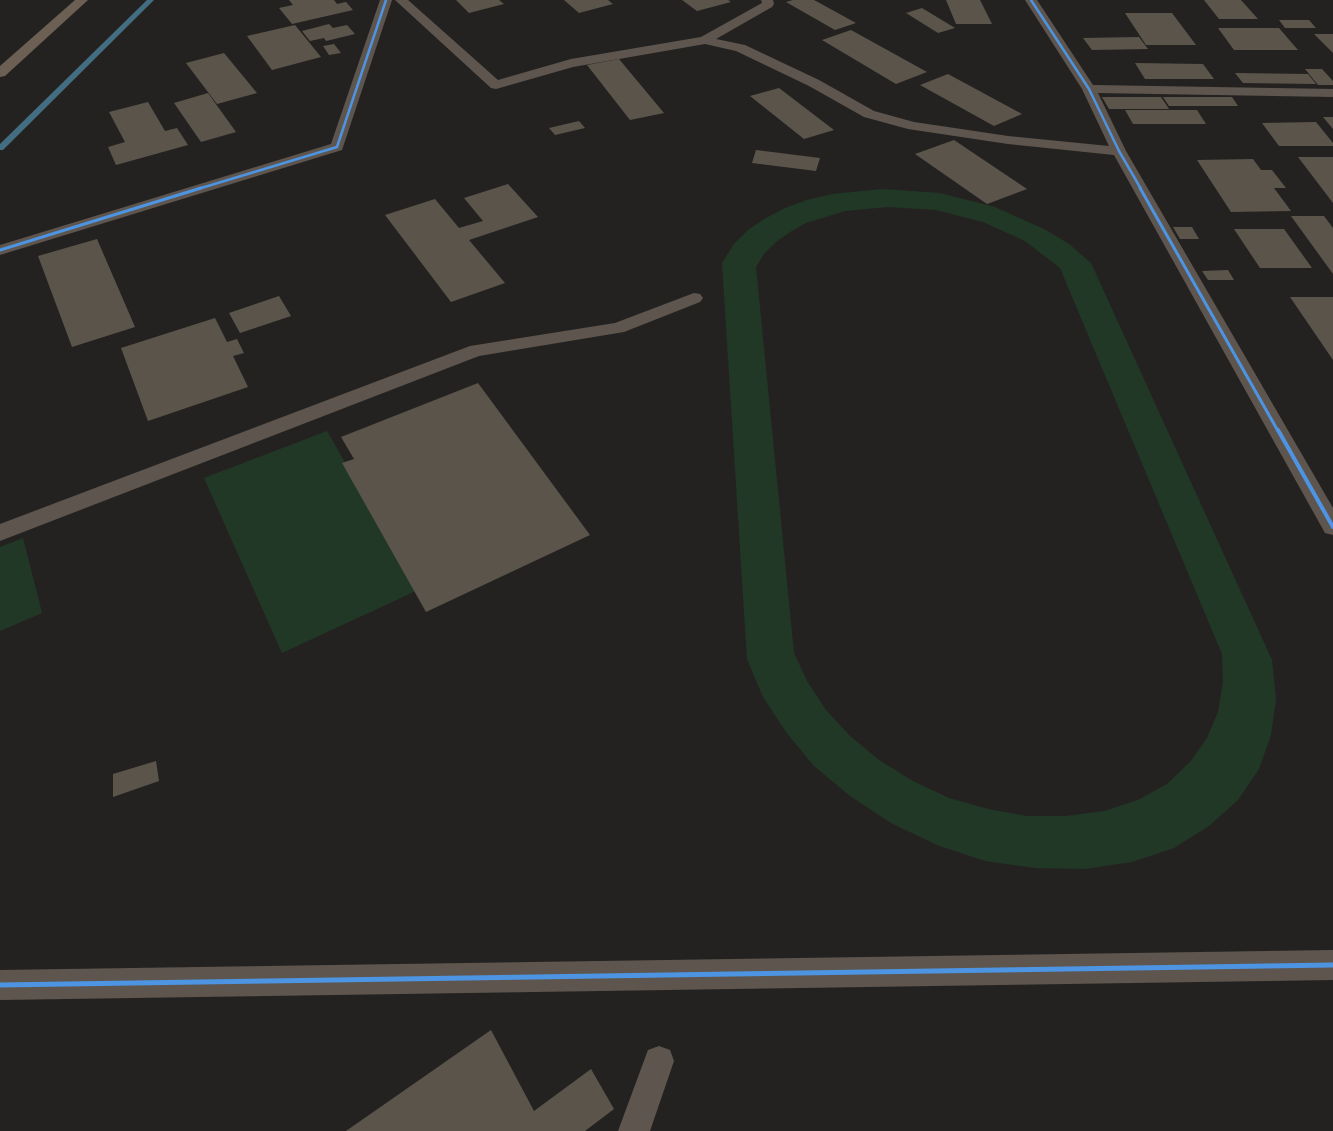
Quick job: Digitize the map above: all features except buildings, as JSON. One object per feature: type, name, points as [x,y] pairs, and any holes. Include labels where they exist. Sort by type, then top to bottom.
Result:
[{"type":"main road","points":[[1,71],[82,0]]},
{"type":"street","points":[[0,250],[337,147],[386,0]]},
{"type":"street","points":[[401,0],[496,85],[571,63],[705,40],[768,4],[767,0]]},
{"type":"street","points":[[1030,0],[1089,89],[1119,151],[1333,527]]},
{"type":"street","points":[[705,40],[740,48],[814,83],[869,114],[913,126],[1008,140],[1119,151]]},
{"type":"street","points":[[1089,89],[1333,93]]},
{"type":"street","points":[[0,533],[476,350],[618,328],[694,298]]},
{"type":"street","points":[[0,985],[1333,965]]},
{"type":"street","points":[[634,1131],[659,1061]]},
{"type":"green space","points":[[883,189],[940,193],[995,207],[1046,230],[1069,244],[1091,263],[1272,660],[1276,699],[1271,735],[1259,769],[1238,800],[1209,826],[1174,848],[1132,862],[1085,869],[1035,868],[985,861],[937,845],[891,823],[850,796],[814,766],[786,732],[763,697],[747,659],[722,263],[734,244],[748,230],[766,218],[785,208],[807,200],[832,194]],"holes":[[[888,207],[936,210],[983,222],[1025,241],[1060,268],[1222,654],[1223,683],[1218,712],[1207,738],[1190,762],[1167,784],[1138,800],[1104,811],[1066,816],[1027,816],[988,809],[949,798],[913,781],[879,760],[850,736],[826,710],[807,681],[794,653],[756,267],[764,254],[776,242],[806,223],[845,211]]]},
{"type":"green space","points":[[327,431],[418,590],[282,653],[204,478]]},
{"type":"green space","points":[[23,538],[42,613],[0,631],[0,547]]},
{"type":"waterway","points":[[0,148],[151,0]]},
{"type":"cycle path","points":[[0,250],[337,147],[386,0]]},
{"type":"cycle path","points":[[1031,0],[1089,89],[1119,151],[1333,527]]},
{"type":"cycle path","points":[[0,985],[1333,965]]}]
